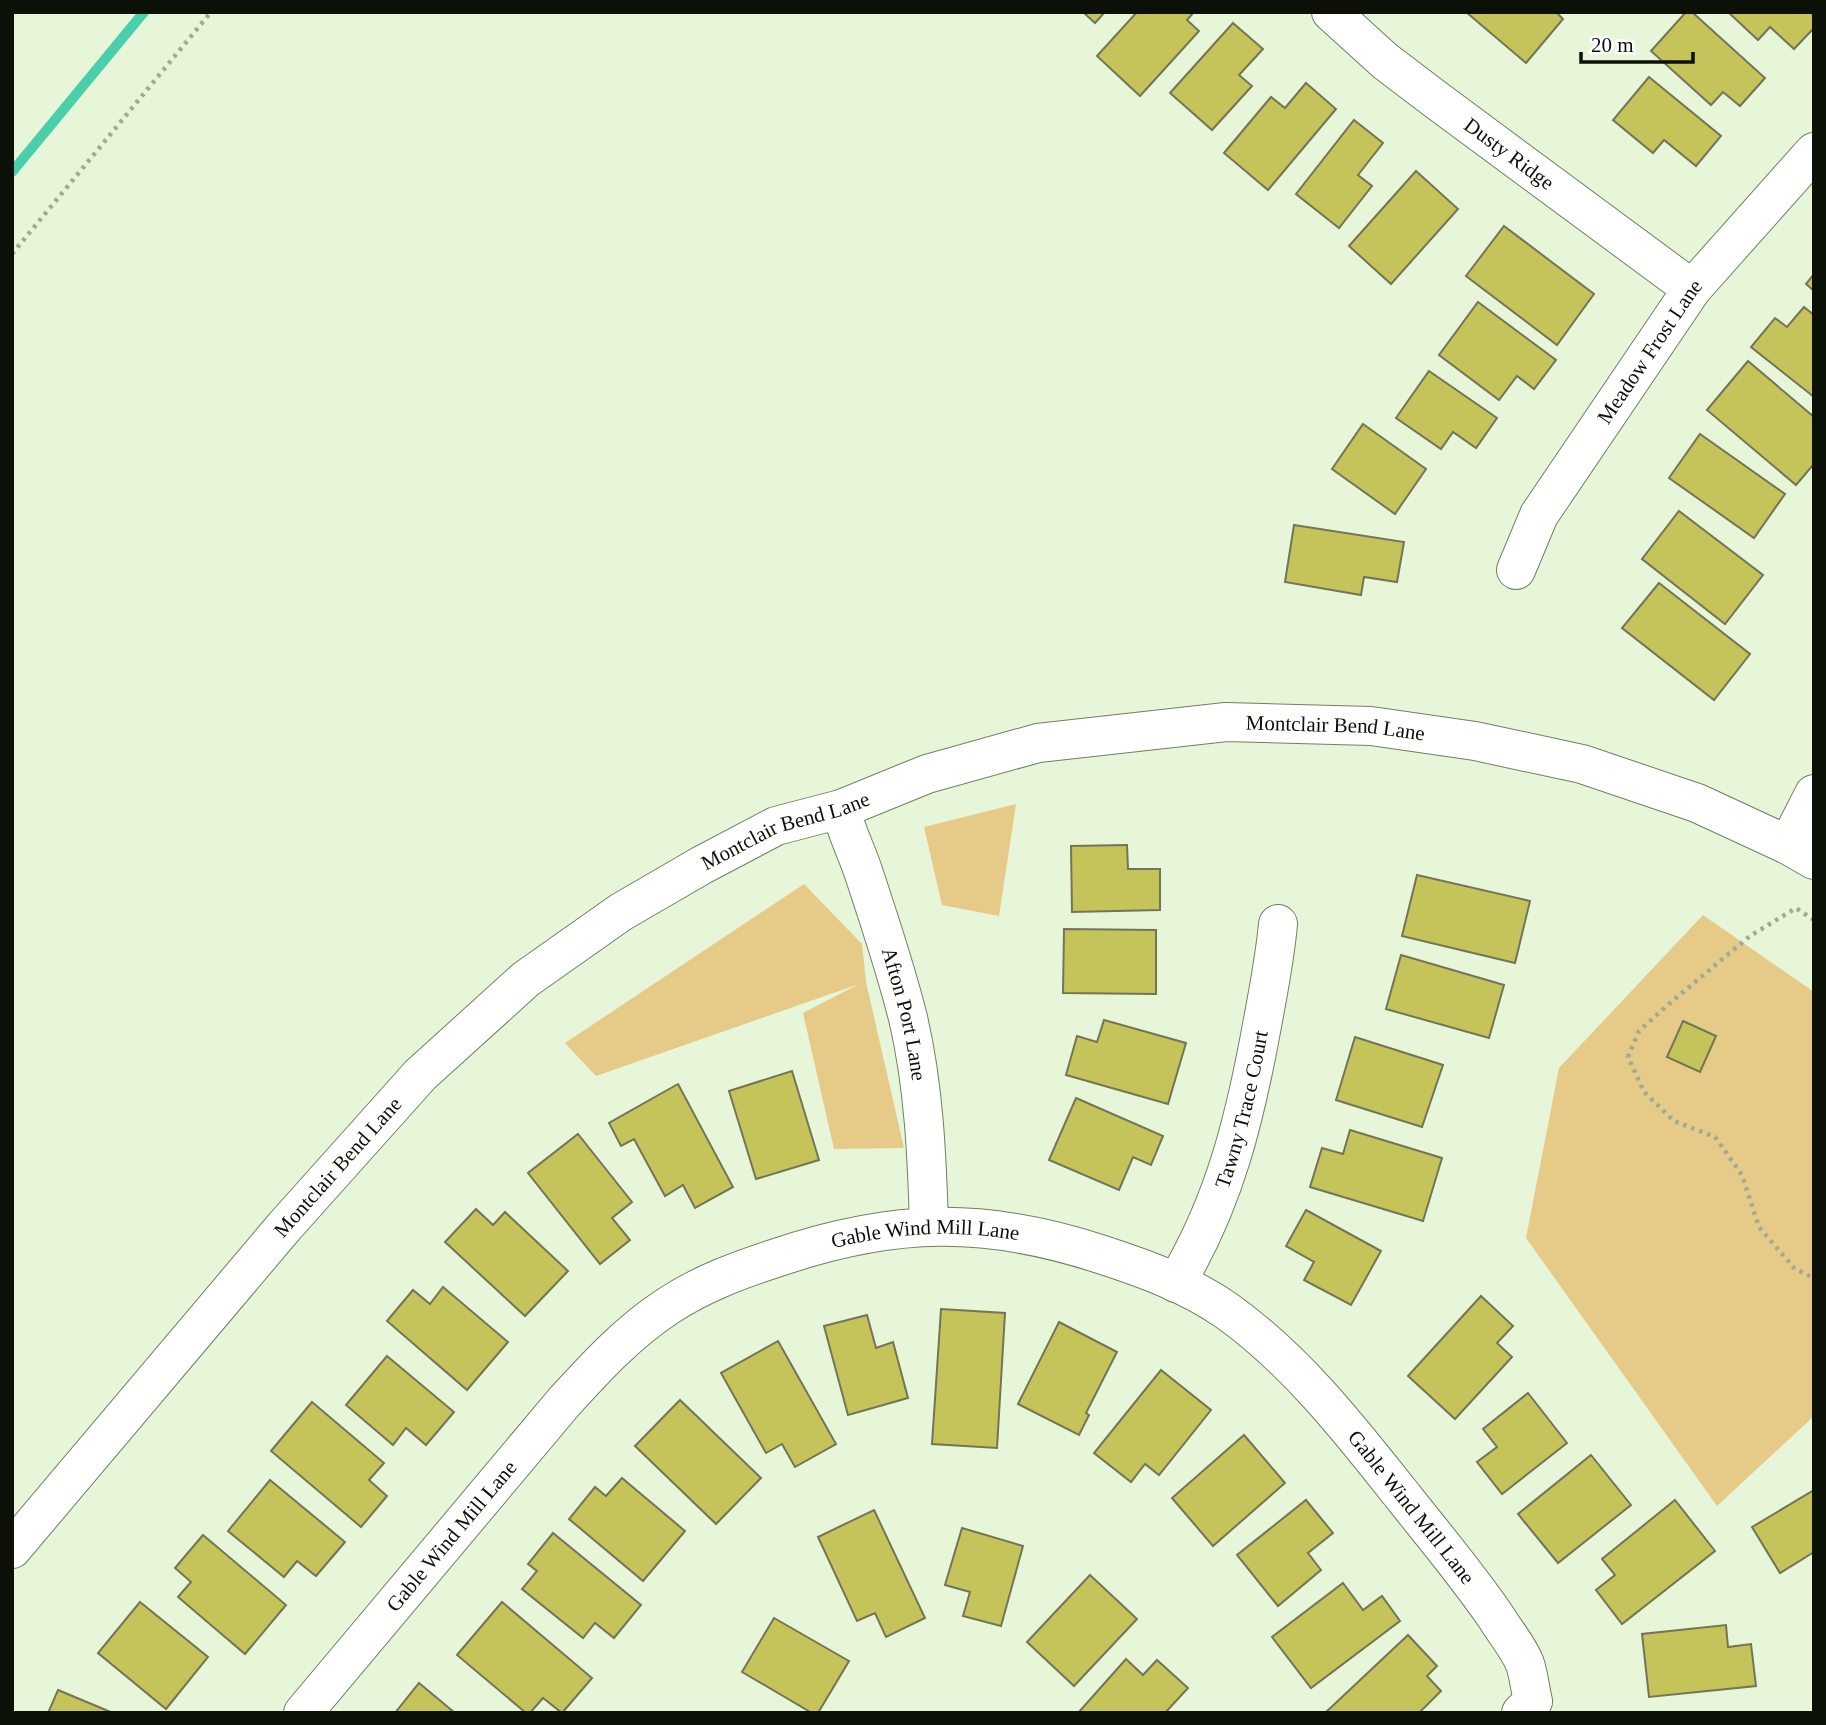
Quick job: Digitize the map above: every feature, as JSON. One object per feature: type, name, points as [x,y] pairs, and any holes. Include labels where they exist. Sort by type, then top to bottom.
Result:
[{"type":"street","name":"Dusty Ridge","points":[[1331,12],[1385,61],[1434,99],[1692,289]]},
{"type":"street","name":"Meadow Frost Lane","points":[[1516,570],[1539,515],[1692,289],[1814,152]]},
{"type":"street","name":"Montclair Bend Lane","points":[[12,1549],[284,1227],[420,1075],[526,979],[621,912],[776,826],[841,809],[927,774],[1038,743],[1226,722],[1371,726],[1475,741],[1583,764],[1697,803],[1801,853]]},
{"type":"street","points":[[1801,853],[1814,794]]},
{"type":"street","name":"Afton Port Lane","points":[[841,809],[878,916],[908,1018],[924,1123],[929,1227]]},
{"type":"street","name":"Tawny Trace Court","points":[[1176,1283],[1216,1202],[1242,1127],[1270,987],[1278,924]]},
{"type":"street","name":"Gable Wind Mill Lane","points":[[303,1713],[564,1402],[632,1333],[670,1305],[711,1283],[754,1265],[796,1251],[902,1227],[989,1229],[1072,1245],[1189,1288],[1234,1317],[1260,1338],[1326,1403],[1488,1606],[1525,1663],[1527,1707]]},
{"type":"path","points":[[12,254],[211,12]]},
{"type":"path","points":[[1814,920],[1796,908],[1750,936],[1639,1031],[1628,1057],[1644,1092],[1674,1121],[1715,1137],[1742,1175],[1759,1227],[1795,1269],[1814,1278]]},
{"type":"shaded area","points":[[1016,804],[999,916],[942,905],[924,827]]},
{"type":"shaded area","points":[[804,884],[862,944],[866,982],[904,1148],[834,1149],[803,1013],[859,984],[596,1076],[565,1043]]},
{"type":"shaded area","points":[[1703,915],[1814,992],[1814,1416],[1717,1506],[1526,1238],[1559,1068]]},
{"type":"building","points":[[1083,12],[1105,12],[1095,23]]},
{"type":"building","points":[[1137,12],[1194,12],[1187,20],[1199,31],[1140,96],[1097,56]]},
{"type":"building","points":[[1466,12],[1556,12],[1563,19],[1526,63]]},
{"type":"building","points":[[1686,12],[1692,12],[1765,78],[1740,106],[1723,92],[1711,105],[1651,51]]},
{"type":"building","points":[[1728,12],[1810,12],[1814,16],[1814,28],[1794,49],[1770,27],[1758,40]]},
{"type":"building","points":[[1233,23],[1263,49],[1239,75],[1252,86],[1212,130],[1170,93]]},
{"type":"building","points":[[1649,77],[1721,136],[1696,166],[1664,140],[1653,153],[1613,120]]},
{"type":"building","points":[[1306,83],[1336,109],[1268,190],[1224,153],[1271,97],[1285,108]]},
{"type":"building","points":[[1354,120],[1383,143],[1358,175],[1372,186],[1339,228],[1296,194]]},
{"type":"building","points":[[1416,171],[1458,209],[1391,284],[1349,246]]},
{"type":"building","points":[[1504,226],[1594,294],[1557,345],[1466,276]]},
{"type":"building","points":[[1814,274],[1814,291],[1806,284]]},
{"type":"building","points":[[1478,302],[1556,360],[1534,389],[1517,376],[1499,400],[1439,355]]},
{"type":"building","points":[[1804,307],[1814,315],[1814,397],[1751,347],[1775,318],[1787,327]]},
{"type":"building","points":[[1748,361],[1814,417],[1814,464],[1796,485],[1707,410]]},
{"type":"building","points":[[1429,371],[1497,418],[1476,448],[1453,432],[1441,449],[1396,418]]},
{"type":"building","points":[[1363,424],[1426,469],[1395,514],[1332,469]]},
{"type":"building","points":[[1700,434],[1785,494],[1754,538],[1669,478]]},
{"type":"building","points":[[1679,511],[1763,575],[1725,624],[1642,559]]},
{"type":"building","points":[[1294,525],[1404,542],[1397,582],[1364,577],[1361,595],[1285,582]]},
{"type":"building","points":[[1659,583],[1750,654],[1714,700],[1622,628]]},
{"type":"building","points":[[1127,845],[1128,869],[1160,869],[1160,910],[1072,912],[1071,846]]},
{"type":"building","points":[[1417,875],[1530,901],[1515,963],[1402,936]]},
{"type":"building","points":[[1064,929],[1156,930],[1156,994],[1063,993]]},
{"type":"building","points":[[1401,955],[1504,985],[1489,1038],[1386,1009]]},
{"type":"building","points":[[1104,1020],[1186,1043],[1168,1104],[1066,1075],[1077,1036],[1097,1042]]},
{"type":"building","points":[[1683,1021],[1716,1036],[1700,1072],[1667,1057]]},
{"type":"building","points":[[1355,1037],[1443,1065],[1422,1127],[1336,1100]]},
{"type":"building","points":[[792,1071],[819,1160],[756,1179],[729,1091]]},
{"type":"building","points":[[678,1084],[733,1187],[695,1208],[683,1185],[665,1196],[634,1139],[621,1146],[609,1123]]},
{"type":"building","points":[[1076,1098],[1163,1136],[1151,1165],[1133,1157],[1119,1190],[1049,1160]]},
{"type":"building","points":[[1350,1130],[1442,1158],[1423,1221],[1310,1187],[1322,1148],[1343,1154]]},
{"type":"building","points":[[578,1134],[632,1202],[612,1218],[630,1240],[600,1264],[528,1173]]},
{"type":"building","points":[[476,1209],[493,1225],[505,1212],[568,1271],[525,1316],[445,1242]]},
{"type":"building","points":[[1306,1210],[1381,1251],[1351,1305],[1304,1280],[1314,1262],[1286,1246]]},
{"type":"building","points":[[443,1287],[508,1342],[467,1390],[387,1321],[413,1290],[430,1304]]},
{"type":"building","points":[[1481,1296],[1513,1326],[1497,1343],[1512,1357],[1455,1419],[1408,1376]]},
{"type":"building","points":[[941,1309],[1005,1313],[997,1448],[932,1444]]},
{"type":"building","points":[[867,1315],[876,1348],[893,1342],[908,1398],[848,1415],[824,1326]]},
{"type":"building","points":[[1059,1322],[1117,1352],[1086,1413],[1089,1415],[1079,1435],[1018,1404]]},
{"type":"building","points":[[778,1341],[836,1444],[795,1467],[782,1444],[766,1453],[721,1373]]},
{"type":"building","points":[[387,1356],[454,1412],[426,1445],[406,1428],[393,1445],[346,1405]]},
{"type":"building","points":[[1161,1370],[1211,1410],[1159,1475],[1145,1464],[1131,1482],[1094,1453]]},
{"type":"building","points":[[1528,1393],[1567,1443],[1502,1494],[1477,1462],[1497,1447],[1483,1429]]},
{"type":"building","points":[[680,1400],[761,1478],[716,1524],[635,1446]]},
{"type":"building","points":[[312,1402],[384,1463],[369,1480],[387,1496],[361,1527],[271,1451]]},
{"type":"building","points":[[1244,1435],[1285,1483],[1213,1546],[1172,1498]]},
{"type":"building","points":[[1591,1455],[1631,1505],[1558,1563],[1518,1514]]},
{"type":"building","points":[[622,1478],[685,1531],[643,1581],[569,1519],[595,1487],[606,1496]]},
{"type":"building","points":[[270,1480],[345,1542],[316,1576],[297,1561],[284,1577],[228,1531]]},
{"type":"building","points":[[1814,1490],[1814,1552],[1780,1573],[1752,1527]]},
{"type":"building","points":[[1306,1500],[1333,1533],[1308,1553],[1321,1570],[1278,1606],[1237,1555]]},
{"type":"building","points":[[1675,1500],[1715,1551],[1622,1624],[1596,1590],[1615,1575],[1602,1559]]},
{"type":"building","points":[[874,1510],[925,1618],[886,1637],[875,1613],[857,1621],[818,1537]]},
{"type":"building","points":[[962,1528],[1023,1546],[1001,1626],[963,1616],[970,1592],[945,1585]]},
{"type":"building","points":[[553,1533],[641,1605],[614,1638],[595,1623],[583,1638],[522,1589],[537,1571],[528,1564]]},
{"type":"building","points":[[203,1535],[286,1605],[245,1654],[178,1597],[191,1582],[175,1568]]},
{"type":"building","points":[[1090,1575],[1137,1619],[1074,1686],[1027,1642]]},
{"type":"building","points":[[1343,1583],[1363,1610],[1382,1596],[1400,1621],[1311,1688],[1272,1637]]},
{"type":"building","points":[[140,1602],[208,1657],[166,1709],[98,1653]]},
{"type":"building","points":[[502,1602],[592,1678],[562,1713],[543,1698],[530,1713],[526,1713],[457,1655]]},
{"type":"building","points":[[774,1618],[849,1661],[818,1713],[812,1713],[742,1672]]},
{"type":"building","points":[[1726,1625],[1728,1647],[1751,1644],[1756,1686],[1649,1697],[1642,1634]]},
{"type":"building","points":[[1408,1635],[1437,1666],[1427,1676],[1441,1691],[1419,1713],[1325,1713]]},
{"type":"building","points":[[1126,1659],[1143,1675],[1157,1660],[1188,1688],[1165,1713],[1078,1713]]},
{"type":"building","points":[[419,1683],[455,1713],[395,1713]]},
{"type":"building","points":[[58,1690],[113,1713],[48,1713]]},
{"type":"waterway","points":[[12,172],[144,12]]}]
